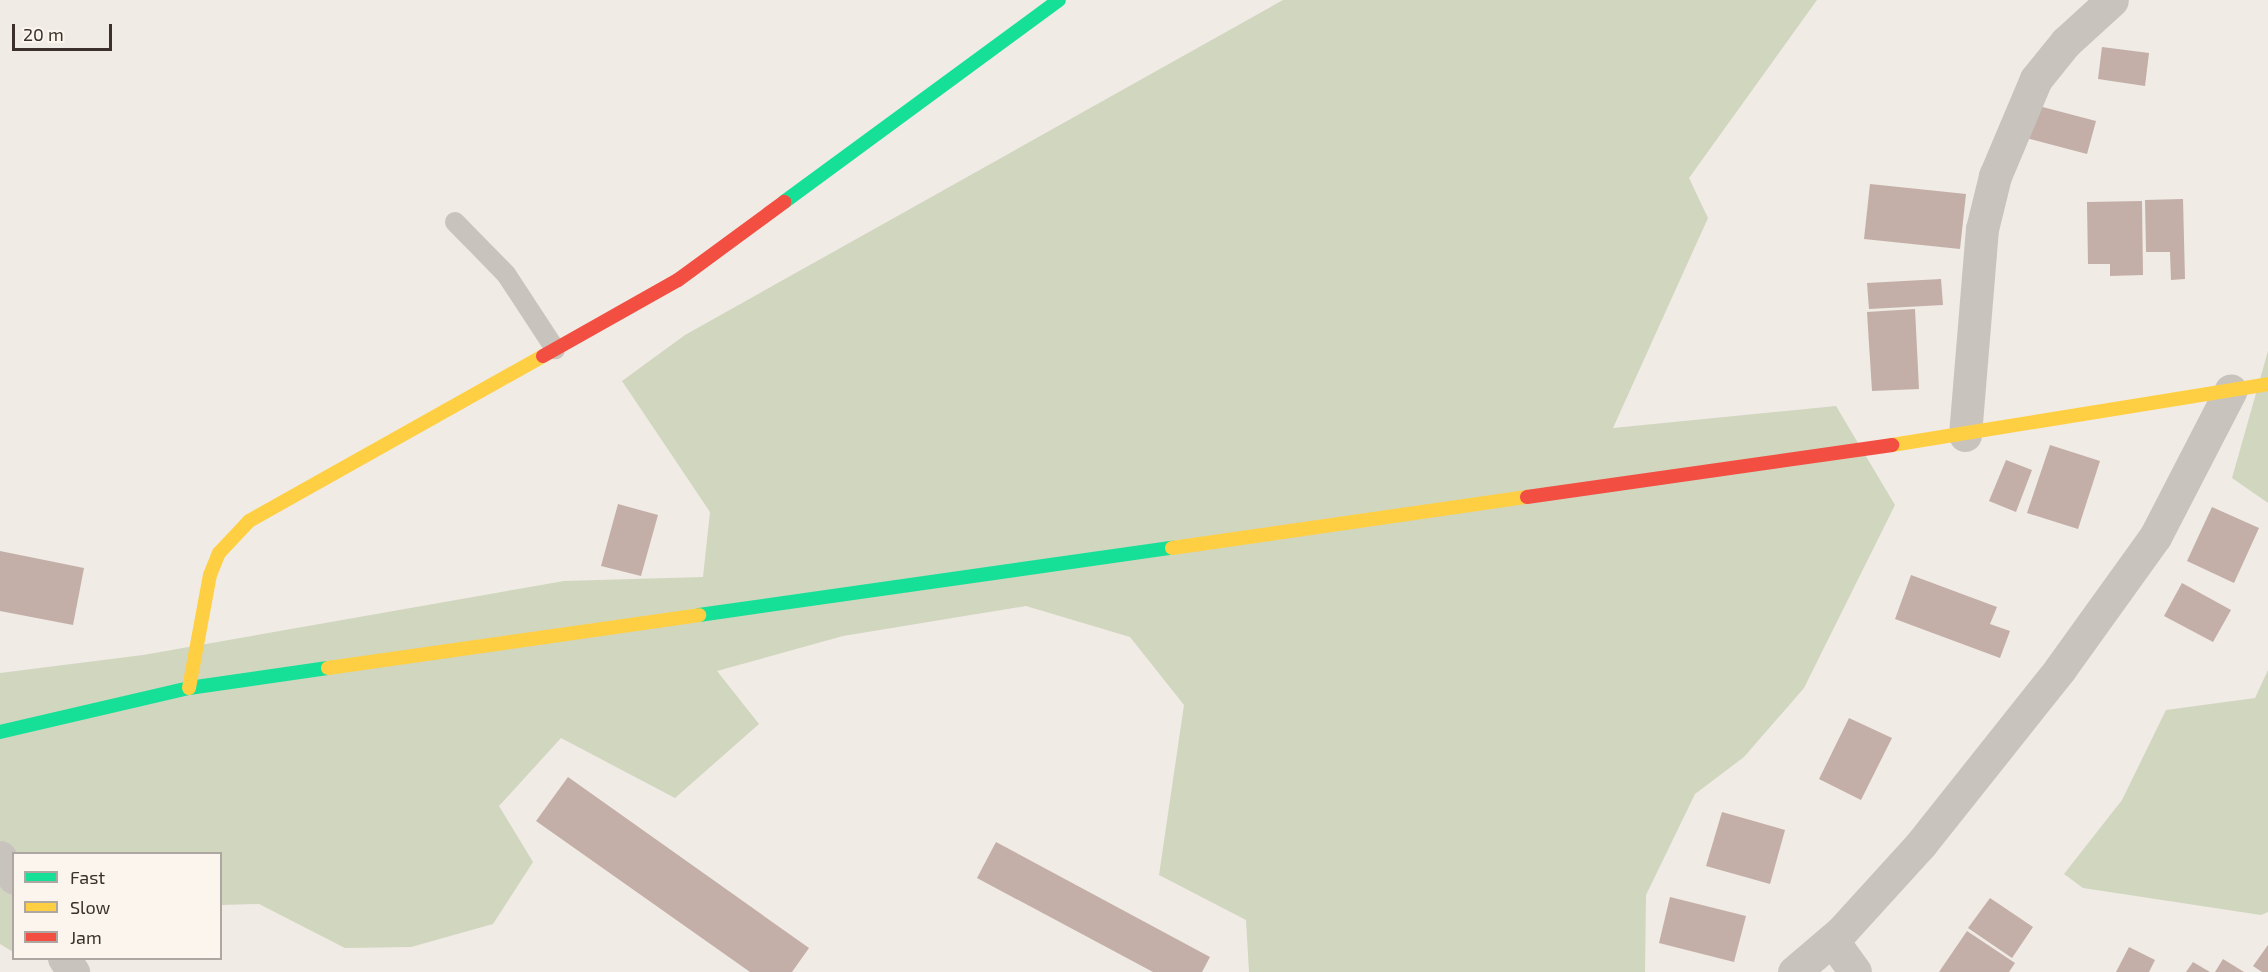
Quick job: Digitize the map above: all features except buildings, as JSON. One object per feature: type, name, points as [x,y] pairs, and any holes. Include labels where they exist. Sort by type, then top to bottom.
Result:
[{"type":"street","points":[[189,688],[210,574],[232,537],[249,521],[678,280],[1059,0]]},
{"type":"street","points":[[1965,435],[1982,229],[1995,176],[2036,80],[2066,42],[2112,0]]},
{"type":"street","points":[[0,732],[189,688],[1965,435],[2268,384]]},
{"type":"street","points":[[1794,972],[1832,940],[1921,844],[2060,669],[2154,537],[2231,390]]},
{"type":"street","points":[[0,857],[12,875]]},
{"type":"street","points":[[1832,940],[1855,972]]},
{"type":"lane","points":[[455,222],[506,274],[555,349]]},
{"type":"green space","points":[[1283,0],[1817,0],[1689,178],[1708,218],[1613,428],[1836,406],[1895,505],[1804,688],[1744,757],[1695,794],[1646,895],[1645,972],[1249,972],[1246,920],[1159,875],[1184,705],[1130,637],[1026,606],[843,636],[717,671],[759,724],[675,798],[561,738],[499,806],[533,862],[493,924],[411,947],[345,948],[259,904],[222,905],[222,852],[12,852],[12,951],[0,944],[0,673],[143,655],[564,581],[703,577],[710,512],[622,381],[685,335]]},
{"type":"green space","points":[[2268,351],[2268,503],[2232,478]]},
{"type":"green space","points":[[2268,670],[2268,912],[2261,915],[2083,888],[2064,874],[2122,800],[2166,710],[2255,698]]},
{"type":"traffic: fast","points":[[784,202],[1059,0]]},
{"type":"traffic: fast","points":[[699,615],[1172,548]]},
{"type":"traffic: fast","points":[[0,732],[189,688],[328,668]]},
{"type":"traffic: slow","points":[[189,688],[210,575],[219,553],[249,521],[543,356]]},
{"type":"traffic: slow","points":[[1892,445],[2268,384]]},
{"type":"traffic: slow","points":[[1172,548],[1527,497]]},
{"type":"traffic: slow","points":[[328,668],[699,615]]},
{"type":"traffic: jam","points":[[543,356],[678,280],[784,202]]},
{"type":"traffic: jam","points":[[1527,497],[1892,445]]}]
